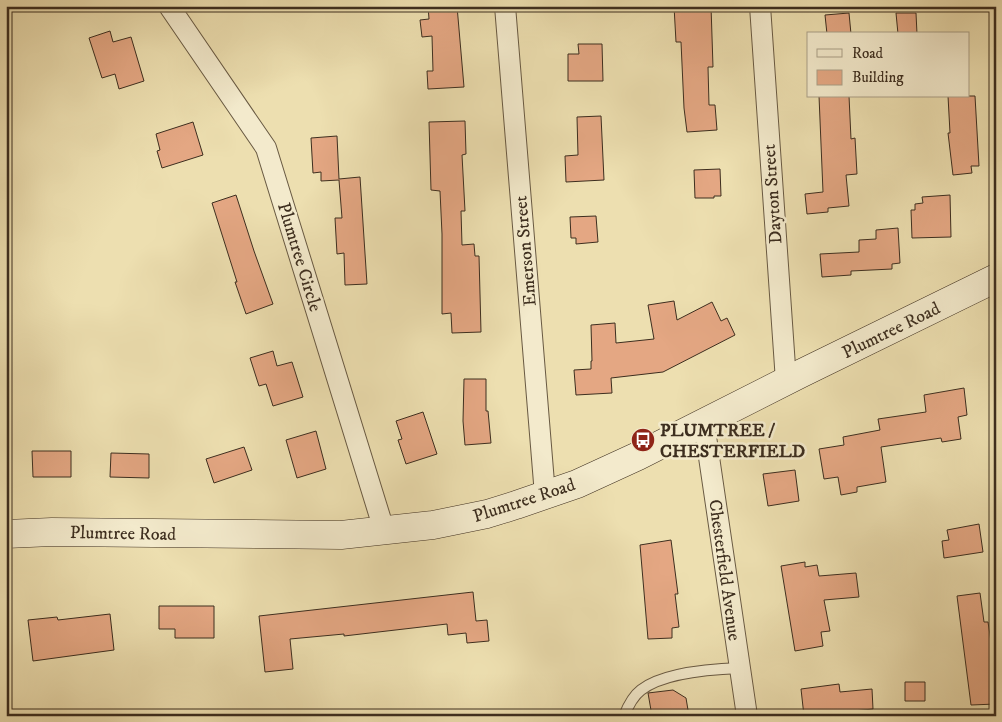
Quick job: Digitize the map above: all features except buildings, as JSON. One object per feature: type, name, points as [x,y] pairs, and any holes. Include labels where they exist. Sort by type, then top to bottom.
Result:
[{"type":"street","name":"Plumtree Circle","points":[[169,6],[266,148],[384,530]]},
{"type":"street","name":"Emerson Street","points":[[505,6],[545,495]]},
{"type":"street","name":"Dayton Street","points":[[760,6],[786,381]]},
{"type":"street","name":"Plumtree Road","points":[[6,534],[52,532],[341,535],[457,521],[516,506],[638,456],[996,278]]},
{"type":"street","name":"Chesterfield Avenue","points":[[704,423],[747,716]]},
{"type":"lane","points":[[624,716],[628,705],[640,690],[660,680],[703,670],[740,668]]},
{"type":"place","name":"PLUMTREE / CHESTERFIELD","points":[[643,440]]}]
